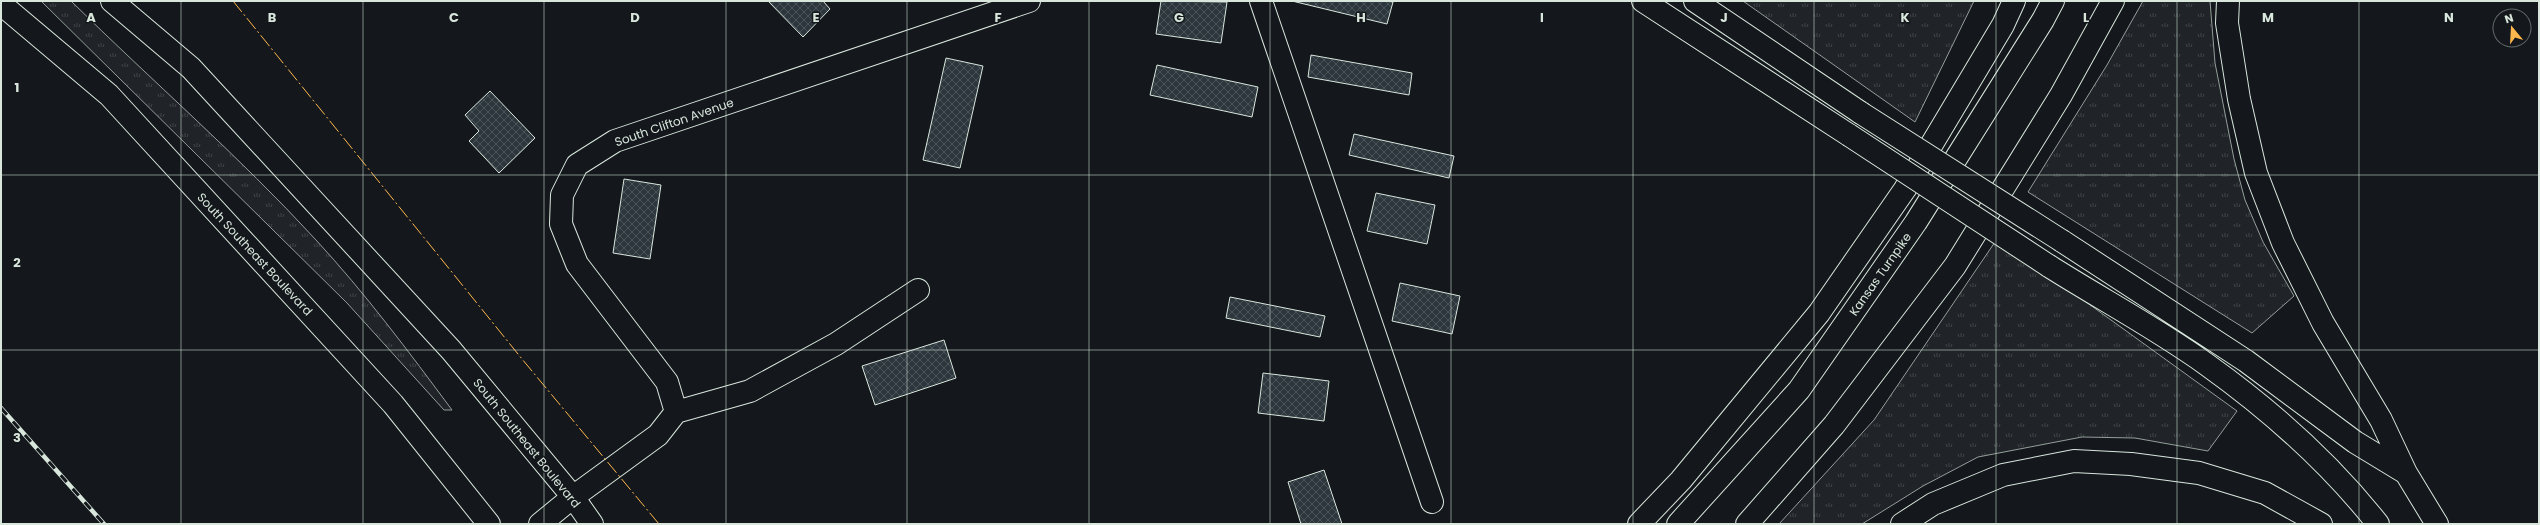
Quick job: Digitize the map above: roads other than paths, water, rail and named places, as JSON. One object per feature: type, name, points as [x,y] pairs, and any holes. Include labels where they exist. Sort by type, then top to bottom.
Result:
[{"type":"main road","name":"South Southeast Boulevard","points":[[112,1],[191,68],[451,350],[573,497],[592,524]]},
{"type":"main road","name":"South Clifton Avenue","points":[[676,412],[667,382],[577,264],[561,224],[562,195],[577,166],[615,141],[1030,1]]},
{"type":"main road","points":[[1261,1],[1432,502]]},
{"type":"main road","points":[[1643,1],[2049,266],[2205,363],[2286,427],[2356,496],[2378,524]]},
{"type":"main road","points":[[1695,1],[1861,113],[2246,361],[2356,442],[2406,473]]},
{"type":"main road","points":[[1639,524],[1681,480],[1818,313],[1905,189],[2003,25],[2014,1]]},
{"type":"main road","name":"Kansas Turnpike","points":[[1678,524],[1799,390],[1916,222],[2039,27],[2053,1]]},
{"type":"main road","points":[[1747,524],[1834,425],[1955,266],[2061,95],[2113,1]]},
{"type":"main road","points":[[2228,1],[2227,23],[2239,99],[2256,173],[2283,243],[2323,323],[2381,420],[2406,473],[2437,524]]},
{"type":"main road","name":"South Southeast Boulevard","points":[[1,4],[109,95],[394,404],[489,524]]},
{"type":"main road","points":[[540,524],[573,497],[658,435],[676,412],[750,391],[836,344],[918,290]]},
{"type":"main road","points":[[1902,524],[1933,504],[2003,475],[2074,461],[2131,464],[2199,472],[2265,493],[2321,524]]},
{"type":"railway","points":[[1,408],[104,524]]}]
